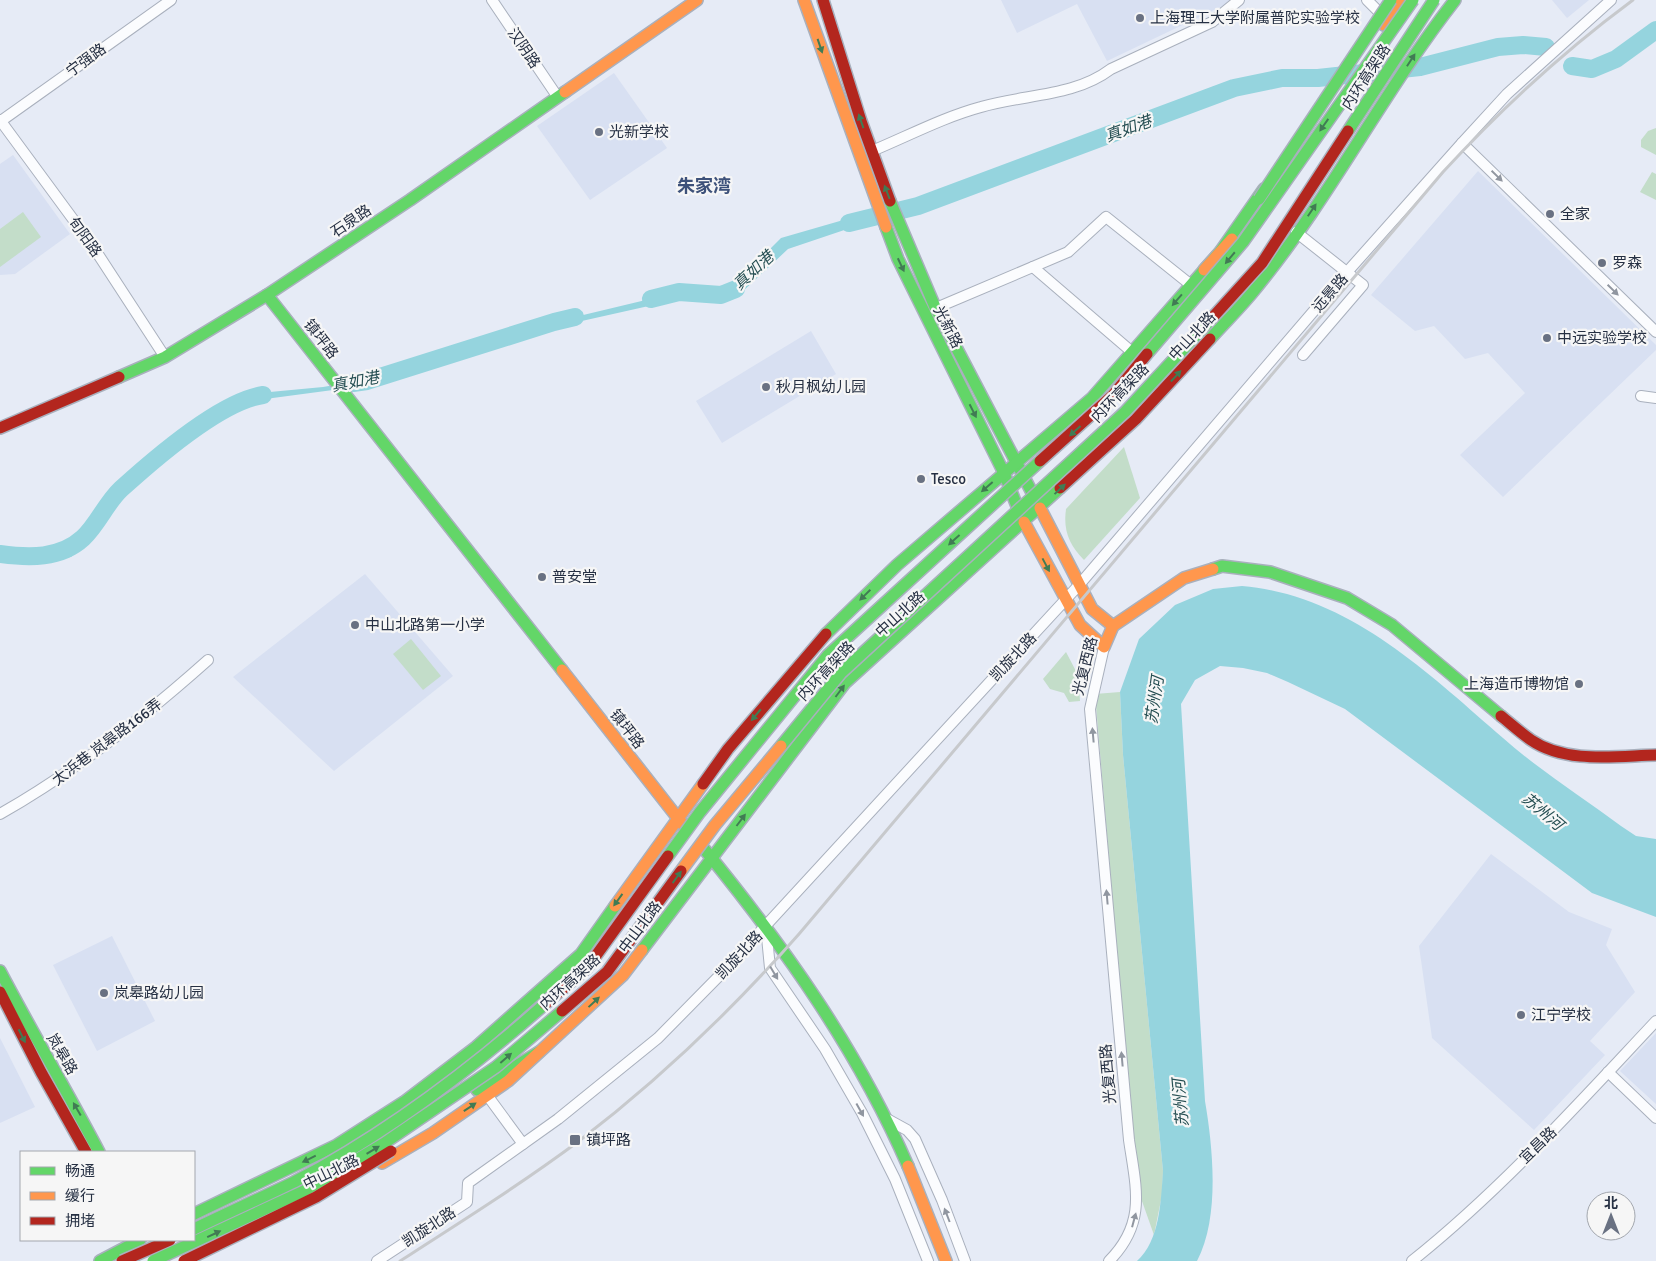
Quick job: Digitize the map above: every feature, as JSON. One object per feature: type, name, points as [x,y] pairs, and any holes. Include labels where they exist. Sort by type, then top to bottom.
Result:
[{"type":"main road","name":"石泉路","points":[[0,428],[165,357],[267,295],[410,200],[556,96],[698,0]]},
{"type":"main road","name":"光新路","points":[[804,0],[883,220],[915,295],[1004,473],[1024,522],[1064,600],[1080,625],[1104,647]]},
{"type":"main road","name":"光新路","points":[[823,0],[872,151],[904,238],[936,308],[1092,609],[1113,626]]},
{"type":"main road","points":[[1204,270],[1232,239],[1391,0]]},
{"type":"main road","name":"中山北路","points":[[195,1214],[337,1145],[404,1102],[476,1047],[581,954],[728,749],[814,645],[896,565],[1092,398],[1220,252],[1402,0]]},
{"type":"main road","name":"内环高架路","points":[[195,1229],[295,1181],[377,1132],[488,1054],[587,968],[700,812],[828,655],[1113,396],[1243,242],[1413,0]]},
{"type":"main road","name":"内环高架路","points":[[153,1261],[304,1191],[383,1144],[496,1067],[607,972],[715,825],[841,673],[1125,412],[1262,263],[1434,0]]},
{"type":"main road","name":"中山北路","points":[[182,1261],[298,1209],[353,1178],[482,1093],[539,1052],[623,975],[846,683],[1136,419],[1256,288],[1296,232],[1430,32],[1455,0]]},
{"type":"main road","name":"镇坪路","points":[[267,295],[678,818],[766,926],[842,1037],[887,1119],[946,1261]]},
{"type":"main road","name":"光复西路","points":[[1104,647],[1113,626],[1184,578],[1222,566],[1270,572],[1347,598],[1392,625],[1532,740],[1566,755],[1656,755]]},
{"type":"main road","name":"岚皋路","points":[[0,971],[40,1048],[65,1088],[98,1151]]},
{"type":"main road","name":"岚皋路","points":[[0,992],[41,1072],[85,1151]]},
{"type":"main road","points":[[136,1241],[153,1261]]},
{"type":"main road","points":[[100,1261],[136,1241]]},
{"type":"main road","points":[[136,1241],[138,1261]]},
{"type":"main road","points":[[122,1261],[168,1241]]},
{"type":"street","name":"宁强路","points":[[0,121],[171,0]]},
{"type":"street","name":"汉阴路","points":[[492,0],[556,96]]},
{"type":"street","points":[[872,151],[980,107],[1038,94],[1070,90],[1097,80],[1111,69],[1212,22],[1239,0]]},
{"type":"street","points":[[1367,0],[1387,20]]},
{"type":"street","name":"远景路","points":[[1064,600],[1462,143],[1507,94],[1611,0]]},
{"type":"street","name":"旬阳路","points":[[0,121],[92,245],[165,357]]},
{"type":"street","points":[[1462,143],[1656,332]]},
{"type":"street","points":[[936,308],[1068,252],[1106,217],[1191,285]]},
{"type":"street","points":[[1296,232],[1363,285],[1303,356]]},
{"type":"street","points":[[1033,267],[1132,352]]},
{"type":"street","points":[[1641,396],[1656,398]]},
{"type":"street","name":"凯旋北路","points":[[377,1261],[467,1202],[468,1184],[558,1119],[658,1038],[724,972],[1064,600]]},
{"type":"street","name":"光复西路","points":[[1104,647],[1090,709],[1129,1140],[1137,1205],[1135,1220],[1128,1238],[1109,1261]]},
{"type":"street","name":"太浜巷 岚皋路166弄","points":[[0,814],[66,775],[159,703],[208,660]]},
{"type":"street","points":[[766,926],[770,968],[825,1049],[862,1113],[895,1179],[928,1261]]},
{"type":"street","name":"宜昌路","points":[[1412,1261],[1495,1188],[1556,1128],[1656,1021]]},
{"type":"street","points":[[1608,1072],[1656,1118]]},
{"type":"street","points":[[482,1093],[523,1144]]},
{"type":"street","points":[[887,1119],[907,1130],[914,1139],[965,1261]]},
{"type":"shaded area","name":"上海理工大学附属普陀实验学校","points":[[1001,0],[1235,0],[1107,61],[1077,4],[1017,33]]},
{"type":"shaded area","points":[[1552,0],[1589,0],[1567,18]]},
{"type":"shaded area","name":"光新学校","points":[[614,73],[667,148],[590,200],[537,126]]},
{"type":"shaded area","points":[[13,155],[70,234],[15,274],[0,275],[0,164]]},
{"type":"shaded area","name":"中远实验学校","points":[[1478,171],[1656,345],[1656,350],[1503,497],[1460,455],[1525,393],[1488,353],[1465,359],[1434,326],[1415,331],[1371,295]]},
{"type":"shaded area","name":"秋月枫幼儿园","points":[[811,331],[836,374],[722,443],[696,401]]},
{"type":"shaded area","name":"中山北路第一小学","points":[[365,574],[453,676],[334,771],[233,677]]},
{"type":"shaded area","name":"江宁学校","points":[[1491,854],[1569,912],[1612,929],[1606,945],[1635,992],[1590,1041],[1605,1055],[1534,1130],[1432,1038],[1419,946]]},
{"type":"shaded area","name":"岚皋路幼儿园","points":[[112,936],[155,1021],[97,1051],[53,965]]},
{"type":"shaded area","points":[[1656,1033],[1656,1104],[1620,1071]]},
{"type":"shaded area","points":[[0,1038],[35,1107],[0,1123]]},
{"type":"green space","points":[[1656,128],[1656,155],[1641,147],[1641,140],[1648,131]]},
{"type":"green space","points":[[1652,172],[1656,174],[1656,200],[1640,192]]},
{"type":"green space","points":[[23,212],[41,237],[0,267],[0,229]]},
{"type":"green space","points":[[1124,447],[1140,498],[1084,560],[1074,549],[1068,537],[1065,524],[1066,509]]},
{"type":"green space","points":[[411,639],[441,676],[423,690],[393,654]]},
{"type":"green space","points":[[1066,652],[1078,675],[1080,701],[1069,702],[1064,693],[1050,689],[1043,679]]},
{"type":"green space","points":[[1120,692],[1123,755],[1163,1171],[1162,1195],[1154,1235],[1137,1187],[1095,694]]},
{"type":"water","points":[[871,212],[874,220],[788,249],[740,294],[721,301],[680,299],[555,327],[378,384],[242,402],[216,415],[167,450],[156,465],[117,504],[97,532],[71,557],[29,563],[0,558],[0,551],[27,557],[68,551],[164,447],[215,412],[250,394],[323,387],[375,378],[554,322],[675,293],[714,294],[736,283],[781,238]]},
{"type":"water","name":"苏州河","points":[[1242,586],[1281,592],[1317,604],[1351,621],[1384,641],[1415,663],[1517,750],[1561,783],[1636,836],[1656,839],[1656,917],[1592,893],[1345,709],[1267,673],[1243,668],[1220,666],[1195,680],[1181,704],[1205,1101],[1212,1161],[1212,1204],[1204,1244],[1197,1261],[1137,1261],[1145,1253],[1155,1231],[1160,1207],[1163,1171],[1123,755],[1120,692],[1139,639],[1175,605],[1213,589]]},
{"type":"waterway","name":"真如港","points":[[1572,66],[1592,69],[1616,59],[1656,30]]},
{"type":"waterway","name":"真如港","points":[[849,223],[918,206],[1234,88],[1282,78],[1318,78],[1420,67],[1498,47],[1523,45],[1546,47]]},
{"type":"waterway","name":"真如港","points":[[651,299],[679,292],[721,295],[736,289]]},
{"type":"waterway","name":"真如港","points":[[353,383],[367,381],[575,317]]},
{"type":"waterway","name":"真如港","points":[[0,554],[44,555],[64,550],[74,545],[83,538],[121,489],[169,448],[188,433],[228,408],[263,395]]},
{"type":"railway","points":[[400,1261],[513,1188],[609,1118],[666,1069],[748,990],[799,934],[1443,172],[1487,126],[1558,60],[1633,0]]},
{"type":"traffic: fast","points":[[1259,199],[1391,0]]},
{"type":"traffic: fast","points":[[1147,354],[1243,242],[1413,0]]},
{"type":"traffic: fast","points":[[1348,131],[1434,0]]},
{"type":"traffic: fast","points":[[1210,339],[1251,295],[1283,254],[1404,71],[1455,0]]},
{"type":"traffic: fast","points":[[119,377],[165,357],[267,295],[410,200],[565,92]]},
{"type":"traffic: fast","points":[[826,634],[897,565],[1092,398],[1220,252],[1264,189]]},
{"type":"traffic: fast","points":[[890,201],[935,307],[1038,504]]},
{"type":"traffic: fast","points":[[886,227],[898,259],[1004,473],[1022,519]]},
{"type":"traffic: fast","points":[[267,295],[562,670]]},
{"type":"traffic: fast","points":[[781,746],[841,673],[1125,412],[1213,317]]},
{"type":"traffic: fast","points":[[668,856],[700,812],[828,655],[1040,461]]},
{"type":"traffic: fast","points":[[642,950],[845,683],[1060,488]]},
{"type":"traffic: fast","points":[[1213,569],[1222,566],[1270,572],[1347,598],[1392,625],[1501,716]]},
{"type":"traffic: fast","points":[[705,850],[763,924],[817,1001],[866,1081],[908,1166]]},
{"type":"traffic: fast","points":[[195,1214],[337,1145],[404,1102],[476,1047],[581,954],[615,906]]},
{"type":"traffic: fast","points":[[0,971],[98,1151]]},
{"type":"traffic: fast","points":[[195,1229],[328,1164],[393,1123],[456,1077],[545,1004]]},
{"type":"traffic: fast","points":[[153,1261],[304,1191],[383,1144],[496,1067],[562,1011]]},
{"type":"traffic: fast","points":[[477,1090],[539,1052]]},
{"type":"traffic: fast","points":[[100,1261],[138,1241]]},
{"type":"traffic: slow","points":[[565,92],[697,0]]},
{"type":"traffic: slow","points":[[804,0],[886,227]]},
{"type":"traffic: slow","points":[[1384,25],[1402,0]]},
{"type":"traffic: slow","points":[[1204,270],[1232,239]]},
{"type":"traffic: slow","points":[[1040,508],[1092,609],[1113,626]]},
{"type":"traffic: slow","points":[[1024,522],[1080,625],[1104,647],[1113,626],[1184,578],[1213,569]]},
{"type":"traffic: slow","points":[[562,670],[684,826]]},
{"type":"traffic: slow","points":[[681,871],[715,825],[781,746]]},
{"type":"traffic: slow","points":[[615,906],[703,784]]},
{"type":"traffic: slow","points":[[382,1163],[433,1133],[508,1081],[623,975],[642,950]]},
{"type":"traffic: slow","points":[[908,1166],[946,1261]]},
{"type":"traffic: jam","points":[[823,0],[861,121],[890,201]]},
{"type":"traffic: jam","points":[[1213,317],[1262,263],[1348,131]]},
{"type":"traffic: jam","points":[[1060,488],[1136,419],[1210,339]]},
{"type":"traffic: jam","points":[[1040,461],[1113,395],[1147,354]]},
{"type":"traffic: jam","points":[[0,428],[119,377]]},
{"type":"traffic: jam","points":[[703,784],[728,749],[826,634]]},
{"type":"traffic: jam","points":[[1501,716],[1531,740],[1545,748],[1560,753],[1592,757],[1656,755]]},
{"type":"traffic: jam","points":[[545,1004],[587,968],[668,856]]},
{"type":"traffic: jam","points":[[562,1011],[607,972],[681,871]]},
{"type":"traffic: jam","points":[[0,992],[41,1072],[85,1151]]},
{"type":"traffic: jam","points":[[184,1261],[316,1197],[391,1151]]},
{"type":"traffic: jam","points":[[122,1261],[168,1241]]},
{"type":"place","name":"上海理工大学附属普陀实验学校","points":[[1140,18]]},
{"type":"place","name":"光新学校","points":[[599,132]]},
{"type":"place","name":"全家","points":[[1550,214]]},
{"type":"place","name":"罗森","points":[[1602,263]]},
{"type":"place","name":"中远实验学校","points":[[1547,338]]},
{"type":"place","name":"秋月枫幼儿园","points":[[766,387]]},
{"type":"place","name":"Tesco","points":[[921,479]]},
{"type":"place","name":"普安堂","points":[[542,577]]},
{"type":"place","name":"中山北路第一小学","points":[[355,625]]},
{"type":"place","name":"上海造币博物馆","points":[[1579,684]]},
{"type":"place","name":"岚皋路幼儿园","points":[[104,993]]},
{"type":"place","name":"江宁学校","points":[[1521,1015]]},
{"type":"place","name":"镇坪路","points":[[575,1140]]},
{"type":"district","name":"朱家湾","points":[[704,186]]}]
